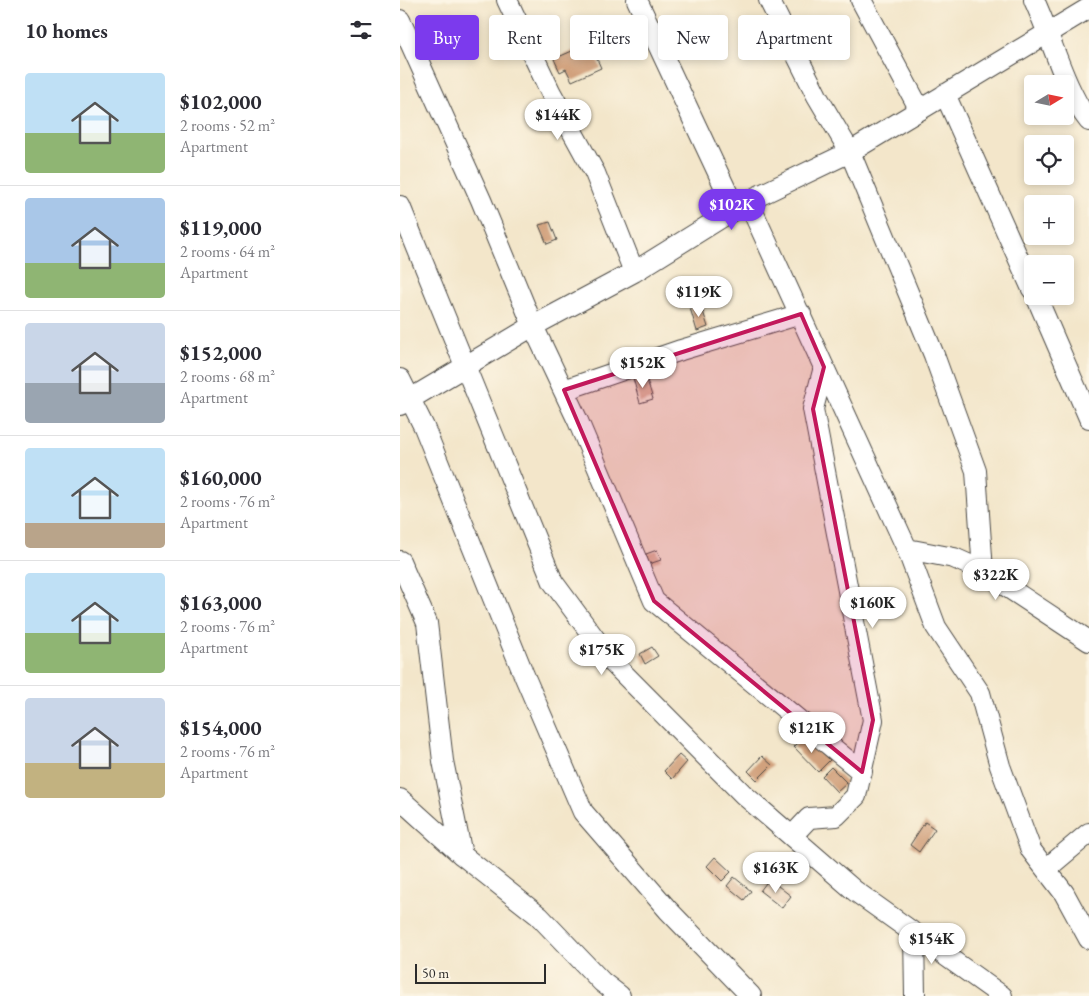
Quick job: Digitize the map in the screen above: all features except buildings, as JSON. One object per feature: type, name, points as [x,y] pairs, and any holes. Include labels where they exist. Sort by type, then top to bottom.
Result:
[{"type":"street","points":[[507,0],[550,91],[595,173],[634,272]]},
{"type":"street","points":[[637,0],[741,205],[801,314],[907,548],[936,627],[980,693],[1000,766],[1031,850],[1064,893],[1089,939]]},
{"type":"street","points":[[769,0],[816,96],[850,152],[934,356],[976,471],[983,571]]},
{"type":"street","points":[[861,0],[920,110]]},
{"type":"street","points":[[1034,0],[1049,32],[1066,78],[1089,121]]},
{"type":"street","points":[[406,402],[533,326],[634,272],[741,205],[850,152],[1089,8]]},
{"type":"street","points":[[400,20],[481,200],[533,326],[564,390],[654,601],[862,772]]},
{"type":"street","points":[[945,94],[1024,271]]},
{"type":"street","points":[[400,206],[553,582],[612,662],[744,795],[855,892],[1002,996]]},
{"type":"street","points":[[1040,305],[1089,418]]},
{"type":"street","points":[[564,390],[681,350],[801,314]]},
{"type":"street","points":[[792,836],[809,818],[836,816],[856,796],[872,720],[813,408],[824,367]]},
{"type":"street","points":[[400,379],[406,402],[475,550],[524,675],[583,812],[668,910],[751,996]]},
{"type":"street","points":[[907,548],[954,558],[983,571],[1089,641]]},
{"type":"street","points":[[400,561],[427,623],[443,761],[462,855]]},
{"type":"street","points":[[400,798],[462,855],[539,916],[602,982],[620,996]]},
{"type":"street","points":[[1046,869],[1089,834]]},
{"type":"street","points":[[914,934],[915,996]]},
{"type":"highlighted area","points":[[801,314],[824,367],[813,409],[873,720],[862,772],[654,601],[564,390]]}]
